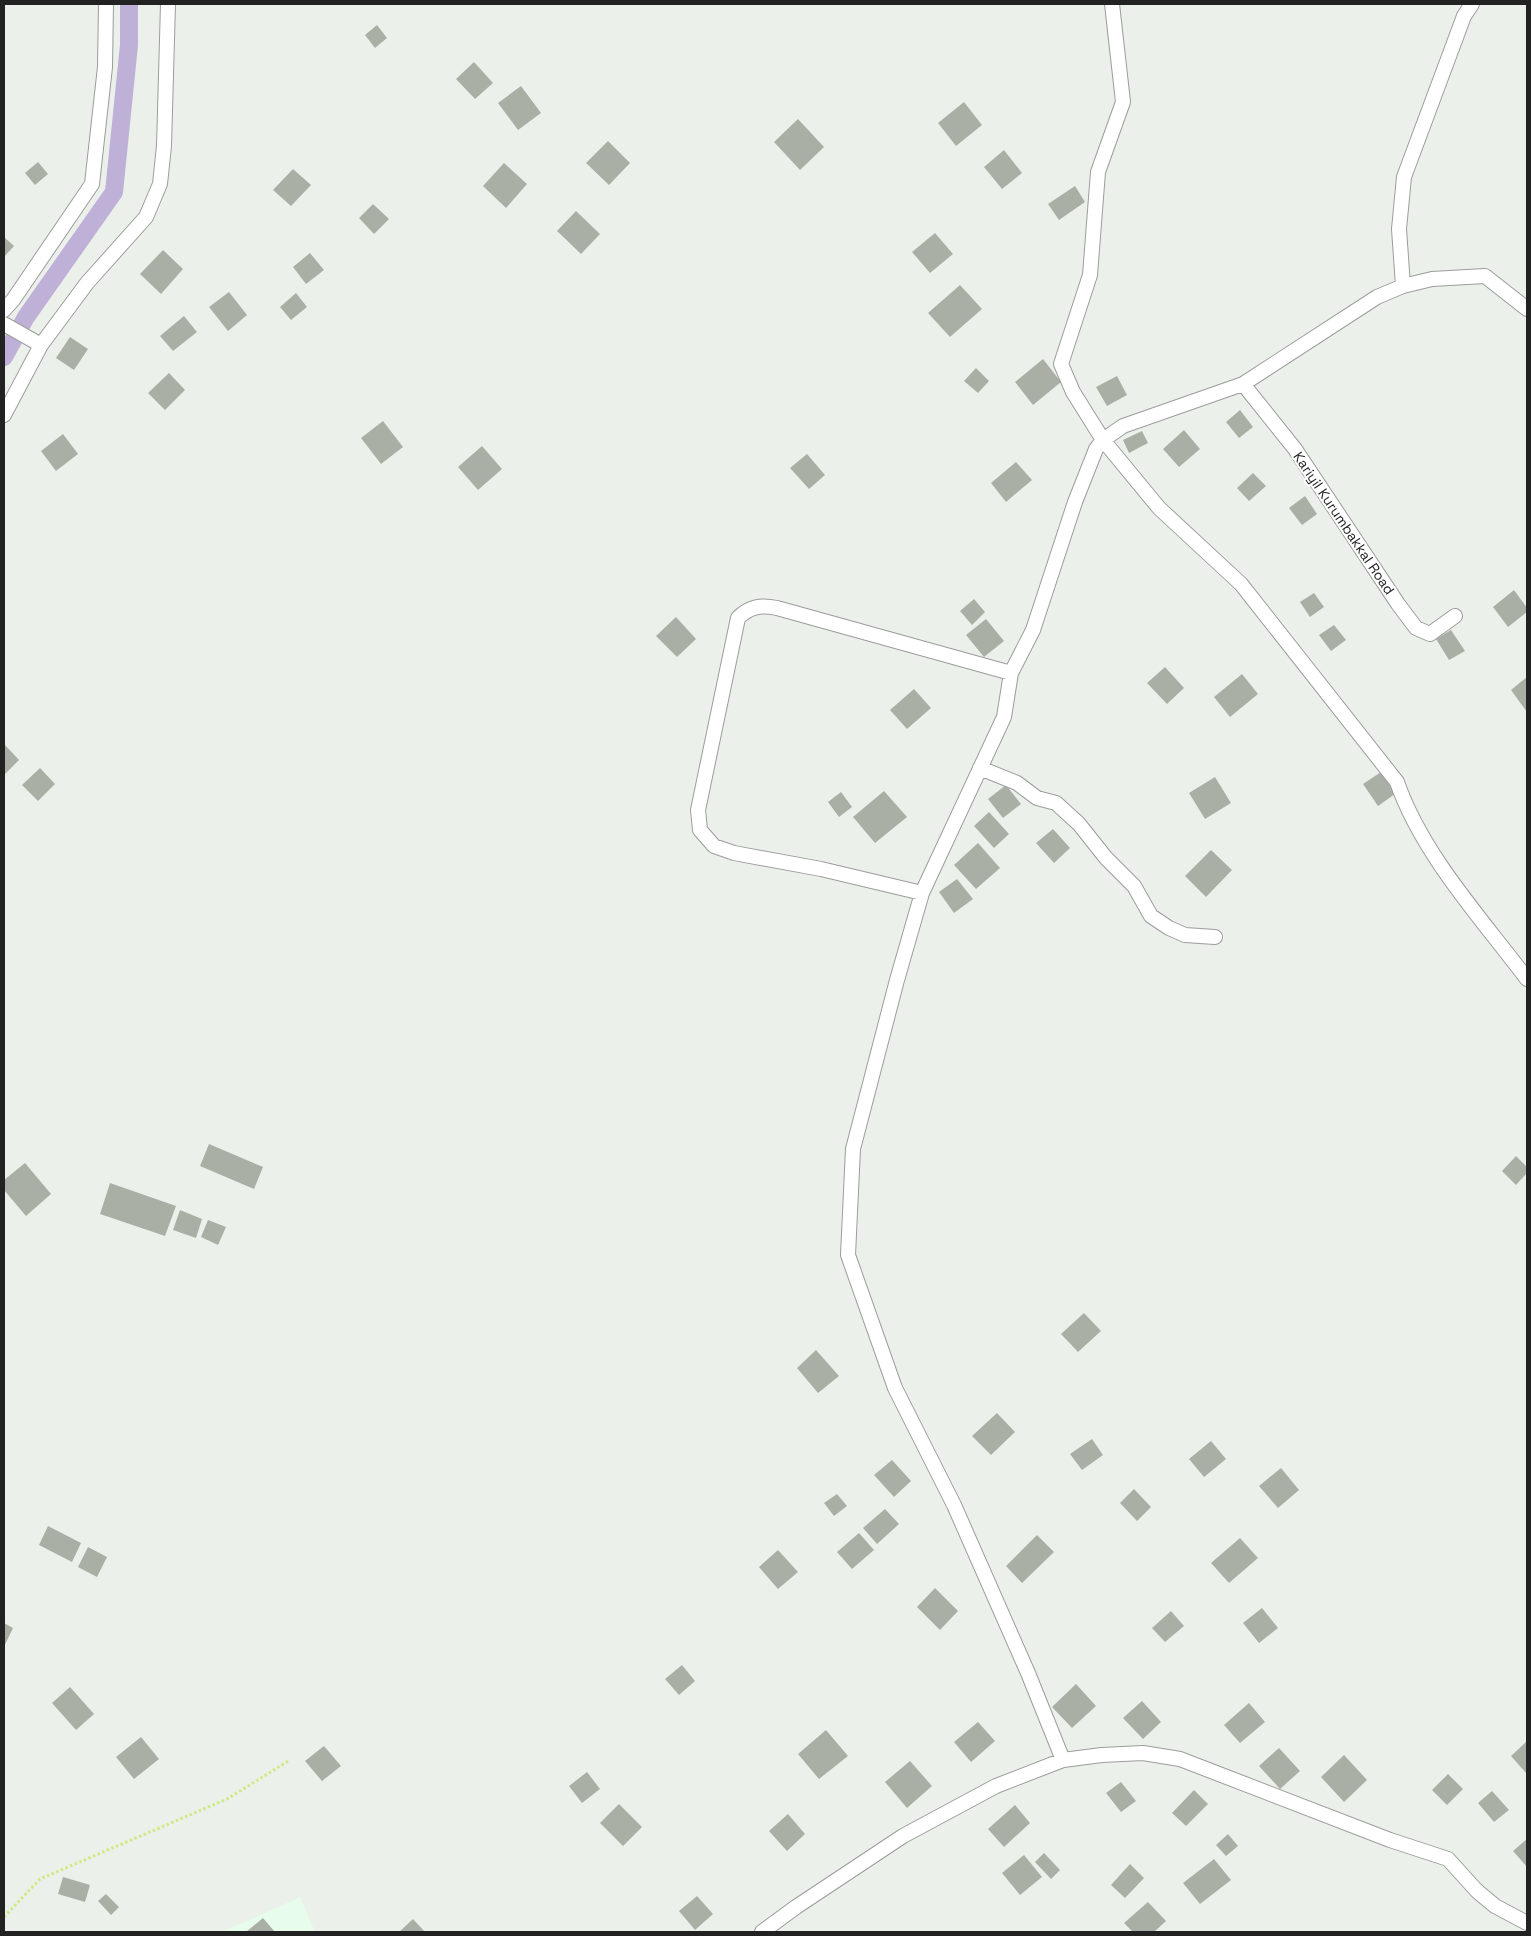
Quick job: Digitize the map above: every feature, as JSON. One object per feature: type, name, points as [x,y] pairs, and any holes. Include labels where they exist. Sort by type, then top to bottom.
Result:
[{"type":"street","points":[[4,310],[13,300],[92,184],[105,68],[106,4]]},
{"type":"street","points":[[4,415],[41,344],[87,283],[146,217],[160,184],[164,146],[168,4]]},
{"type":"street","points":[[1112,4],[1123,102],[1098,172],[1090,275],[1061,364],[1073,392],[1103,440],[1158,508],[1241,584],[1397,782],[1406,808],[1438,862],[1527,979]]},
{"type":"street","points":[[1403,286],[1399,229],[1404,177],[1464,16],[1472,4]]},
{"type":"street","points":[[1063,1760],[1028,1673],[954,1504],[895,1388],[848,1255],[853,1149],[922,893],[1004,717],[1011,673],[1033,630],[1075,502],[1096,450],[1103,440],[1123,426],[1243,384],[1377,297],[1403,286],[1432,279],[1485,276],[1527,309]]},
{"type":"street","points":[[4,324],[41,344]]},
{"type":"street","name":"Kariyil Kurumbakkal Road","points":[[1243,384],[1295,449],[1416,628],[1430,634],[1454,616]]},
{"type":"street","points":[[922,893],[820,869],[734,854],[714,846],[700,830],[698,810],[738,618],[747,610],[762,605],[777,608],[1011,673]]},
{"type":"street","points":[[980,768],[1018,783],[1037,798],[1056,803],[1078,824],[1106,858],[1134,886],[1151,916],[1184,935],[1215,936]]},
{"type":"street","points":[[762,1932],[796,1906],[903,1836],[996,1786],[1063,1760],[1102,1755],[1143,1753],[1180,1759],[1390,1840],[1448,1860],[1495,1906],[1527,1923]]},
{"type":"path","points":[[4,1917],[40,1879],[227,1799],[290,1760]]},
{"type":"shaded area","points":[[300,1897],[315,1932],[222,1932],[276,1908]]},
{"type":"building","points":[[377,25],[387,38],[375,48],[365,35]]},
{"type":"building","points":[[474,62],[493,83],[475,99],[456,79]]},
{"type":"building","points":[[521,86],[541,113],[518,130],[498,103]]},
{"type":"building","points":[[964,102],[982,125],[956,146],[938,123]]},
{"type":"building","points":[[798,119],[824,147],[800,170],[774,142]]},
{"type":"building","points":[[608,141],[630,163],[609,185],[586,163]]},
{"type":"building","points":[[1004,150],[1022,173],[1002,189],[984,167]]},
{"type":"building","points":[[38,162],[48,174],[35,185],[25,173]]},
{"type":"building","points":[[504,163],[527,184],[506,208],[483,186]]},
{"type":"building","points":[[293,169],[311,185],[291,206],[273,190]]},
{"type":"building","points":[[1075,186],[1085,202],[1059,220],[1048,204]]},
{"type":"building","points":[[373,204],[389,219],[374,234],[359,218]]},
{"type":"building","points":[[576,211],[600,234],[581,254],[557,231]]},
{"type":"building","points":[[935,233],[953,254],[930,273],[912,252]]},
{"type":"building","points":[[4,237],[14,246],[4,257]]},
{"type":"building","points":[[163,250],[183,269],[161,294],[140,274]]},
{"type":"building","points":[[310,253],[324,270],[306,284],[293,267]]},
{"type":"building","points":[[960,285],[982,309],[950,337],[928,313]]},
{"type":"building","points":[[229,292],[247,315],[228,331],[209,307]]},
{"type":"building","points":[[296,293],[307,307],[291,320],[280,307]]},
{"type":"building","points":[[184,316],[197,332],[173,351],[160,336]]},
{"type":"building","points":[[70,337],[88,349],[74,370],[56,358]]},
{"type":"building","points":[[1043,359],[1061,382],[1033,405],[1015,382]]},
{"type":"building","points":[[976,368],[989,381],[978,393],[964,381]]},
{"type":"building","points":[[169,373],[185,390],[165,410],[148,393]]},
{"type":"building","points":[[1117,376],[1127,395],[1107,406],[1096,387]]},
{"type":"building","points":[[1240,410],[1253,427],[1239,438],[1226,422]]},
{"type":"building","points":[[383,421],[403,447],[381,464],[361,438]]},
{"type":"building","points":[[1184,430],[1200,449],[1179,467],[1163,449]]},
{"type":"building","points":[[1142,431],[1148,443],[1129,453],[1123,440]]},
{"type":"building","points":[[63,434],[78,454],[56,471],[41,451]]},
{"type":"building","points":[[482,446],[502,469],[478,490],[458,467]]},
{"type":"building","points":[[807,454],[825,475],[809,489],[790,468]]},
{"type":"building","points":[[1016,462],[1032,480],[1006,502],[991,483]]},
{"type":"building","points":[[1253,473],[1266,486],[1249,501],[1237,488]]},
{"type":"building","points":[[1305,496],[1317,514],[1302,525],[1289,508]]},
{"type":"building","points":[[1514,590],[1527,608],[1527,612],[1508,627],[1493,607]]},
{"type":"building","points":[[1314,593],[1324,607],[1310,617],[1300,602]]},
{"type":"building","points":[[974,599],[985,612],[972,625],[960,611]]},
{"type":"building","points":[[676,617],[696,639],[677,657],[656,636]]},
{"type":"building","points":[[986,619],[1004,641],[984,657],[966,635]]},
{"type":"building","points":[[1334,625],[1346,640],[1331,651],[1319,635]]},
{"type":"building","points":[[1451,630],[1465,651],[1449,660],[1436,639]]},
{"type":"building","points":[[1165,667],[1184,688],[1167,704],[1147,683]]},
{"type":"building","points":[[1242,674],[1258,694],[1230,717],[1214,697]]},
{"type":"building","points":[[1527,677],[1527,712],[1511,690]]},
{"type":"building","points":[[914,689],[931,708],[907,729],[890,710]]},
{"type":"building","points":[[4,744],[19,760],[4,775]]},
{"type":"building","points":[[40,768],[55,784],[38,801],[22,785]]},
{"type":"building","points":[[1381,772],[1395,794],[1378,806],[1363,784]]},
{"type":"building","points":[[1215,777],[1231,803],[1205,819],[1189,793]]},
{"type":"building","points":[[1006,785],[1021,804],[1003,818],[988,799]]},
{"type":"building","points":[[884,791],[907,817],[875,843],[853,817]]},
{"type":"building","points":[[841,792],[852,807],[839,817],[828,802]]},
{"type":"building","points":[[989,812],[1009,834],[994,848],[974,826]]},
{"type":"building","points":[[1053,829],[1070,848],[1054,863],[1036,843]]},
{"type":"building","points":[[978,843],[1000,868],[976,889],[954,865]]},
{"type":"building","points":[[1211,850],[1232,870],[1206,897],[1185,876]]},
{"type":"building","points":[[957,879],[973,899],[954,913],[939,892]]},
{"type":"building","points":[[209,1144],[263,1167],[254,1189],[200,1166]]},
{"type":"building","points":[[1516,1156],[1527,1167],[1527,1173],[1516,1185],[1502,1171]]},
{"type":"building","points":[[25,1163],[51,1194],[26,1216],[4,1190],[4,1180]]},
{"type":"building","points":[[110,1183],[176,1206],[165,1236],[100,1214]]},
{"type":"building","points":[[180,1210],[202,1219],[196,1238],[173,1230]]},
{"type":"building","points":[[208,1220],[226,1227],[218,1245],[201,1237]]},
{"type":"building","points":[[1084,1313],[1101,1331],[1078,1352],[1061,1334]]},
{"type":"building","points":[[816,1350],[839,1376],[818,1393],[797,1368]]},
{"type":"building","points":[[997,1413],[1015,1432],[991,1455],[972,1436]]},
{"type":"building","points":[[1092,1439],[1103,1455],[1082,1470],[1070,1454]]},
{"type":"building","points":[[1211,1441],[1226,1459],[1204,1477],[1189,1459]]},
{"type":"building","points":[[892,1460],[911,1481],[894,1497],[874,1475]]},
{"type":"building","points":[[1281,1468],[1299,1490],[1278,1508],[1259,1486]]},
{"type":"building","points":[[1134,1489],[1151,1507],[1137,1521],[1120,1503]]},
{"type":"building","points":[[837,1494],[847,1506],[834,1516],[824,1503]]},
{"type":"building","points":[[885,1509],[899,1524],[877,1544],[863,1528]]},
{"type":"building","points":[[48,1526],[81,1543],[72,1562],[39,1545]]},
{"type":"building","points":[[859,1533],[874,1550],[852,1569],[837,1552]]},
{"type":"building","points":[[1037,1535],[1054,1552],[1022,1583],[1006,1566]]},
{"type":"building","points":[[1240,1538],[1258,1558],[1229,1583],[1211,1563]]},
{"type":"building","points":[[88,1547],[107,1557],[97,1577],[78,1567]]},
{"type":"building","points":[[778,1550],[798,1572],[778,1589],[759,1567]]},
{"type":"building","points":[[935,1588],[958,1611],[940,1630],[917,1607]]},
{"type":"building","points":[[1262,1608],[1278,1628],[1259,1643],[1243,1623]]},
{"type":"building","points":[[1171,1611],[1184,1626],[1165,1642],[1152,1628]]},
{"type":"building","points":[[4,1623],[13,1628],[4,1647]]},
{"type":"building","points":[[682,1665],[695,1681],[679,1695],[665,1679]]},
{"type":"building","points":[[1076,1684],[1096,1706],[1072,1728],[1052,1707]]},
{"type":"building","points":[[70,1687],[94,1714],[76,1730],[52,1703]]},
{"type":"building","points":[[1142,1701],[1161,1722],[1143,1739],[1123,1718]]},
{"type":"building","points":[[1249,1703],[1265,1722],[1240,1743],[1224,1725]]},
{"type":"building","points":[[978,1722],[995,1741],[971,1762],[954,1742]]},
{"type":"building","points":[[826,1730],[848,1756],[819,1779],[798,1754]]},
{"type":"building","points":[[141,1737],[159,1759],[134,1779],[116,1757]]},
{"type":"building","points":[[1527,1741],[1527,1774],[1511,1756]]},
{"type":"building","points":[[324,1746],[341,1766],[322,1781],[305,1761]]},
{"type":"building","points":[[1279,1748],[1300,1771],[1280,1789],[1259,1766]]},
{"type":"building","points":[[1344,1755],[1367,1780],[1344,1802],[1321,1777]]},
{"type":"building","points":[[910,1761],[932,1786],[907,1808],[885,1782]]},
{"type":"building","points":[[587,1772],[600,1789],[582,1803],[569,1786]]},
{"type":"building","points":[[1448,1774],[1463,1789],[1447,1805],[1432,1790]]},
{"type":"building","points":[[1121,1782],[1136,1801],[1121,1812],[1106,1793]]},
{"type":"building","points":[[1194,1790],[1208,1804],[1186,1826],[1172,1813]]},
{"type":"building","points":[[1492,1791],[1509,1810],[1494,1822],[1478,1803]]},
{"type":"building","points":[[619,1804],[642,1827],[623,1846],[600,1823]]},
{"type":"building","points":[[1015,1805],[1030,1823],[1004,1847],[988,1829]]},
{"type":"building","points":[[788,1814],[805,1834],[787,1851],[769,1831]]},
{"type":"building","points":[[1228,1834],[1238,1846],[1226,1856],[1216,1845]]},
{"type":"building","points":[[1527,1839],[1527,1867],[1513,1851]]},
{"type":"building","points":[[1044,1853],[1060,1870],[1051,1879],[1035,1862]]},
{"type":"building","points":[[1024,1855],[1042,1877],[1020,1895],[1002,1873]]},
{"type":"building","points":[[1214,1859],[1231,1880],[1200,1904],[1183,1883]]},
{"type":"building","points":[[1130,1864],[1144,1878],[1125,1898],[1111,1885]]},
{"type":"building","points":[[63,1877],[90,1885],[85,1902],[58,1894]]},
{"type":"building","points":[[106,1894],[119,1907],[111,1915],[98,1901]]},
{"type":"building","points":[[697,1896],[713,1914],[695,1930],[679,1911]]},
{"type":"building","points":[[1148,1902],[1166,1921],[1154,1932],[1133,1932],[1124,1923]]},
{"type":"building","points":[[263,1918],[275,1932],[246,1932]]},
{"type":"building","points":[[413,1919],[425,1932],[399,1932]]},
{"type":"waterway","points":[[4,357],[26,317],[114,192],[129,45],[129,4]]}]
